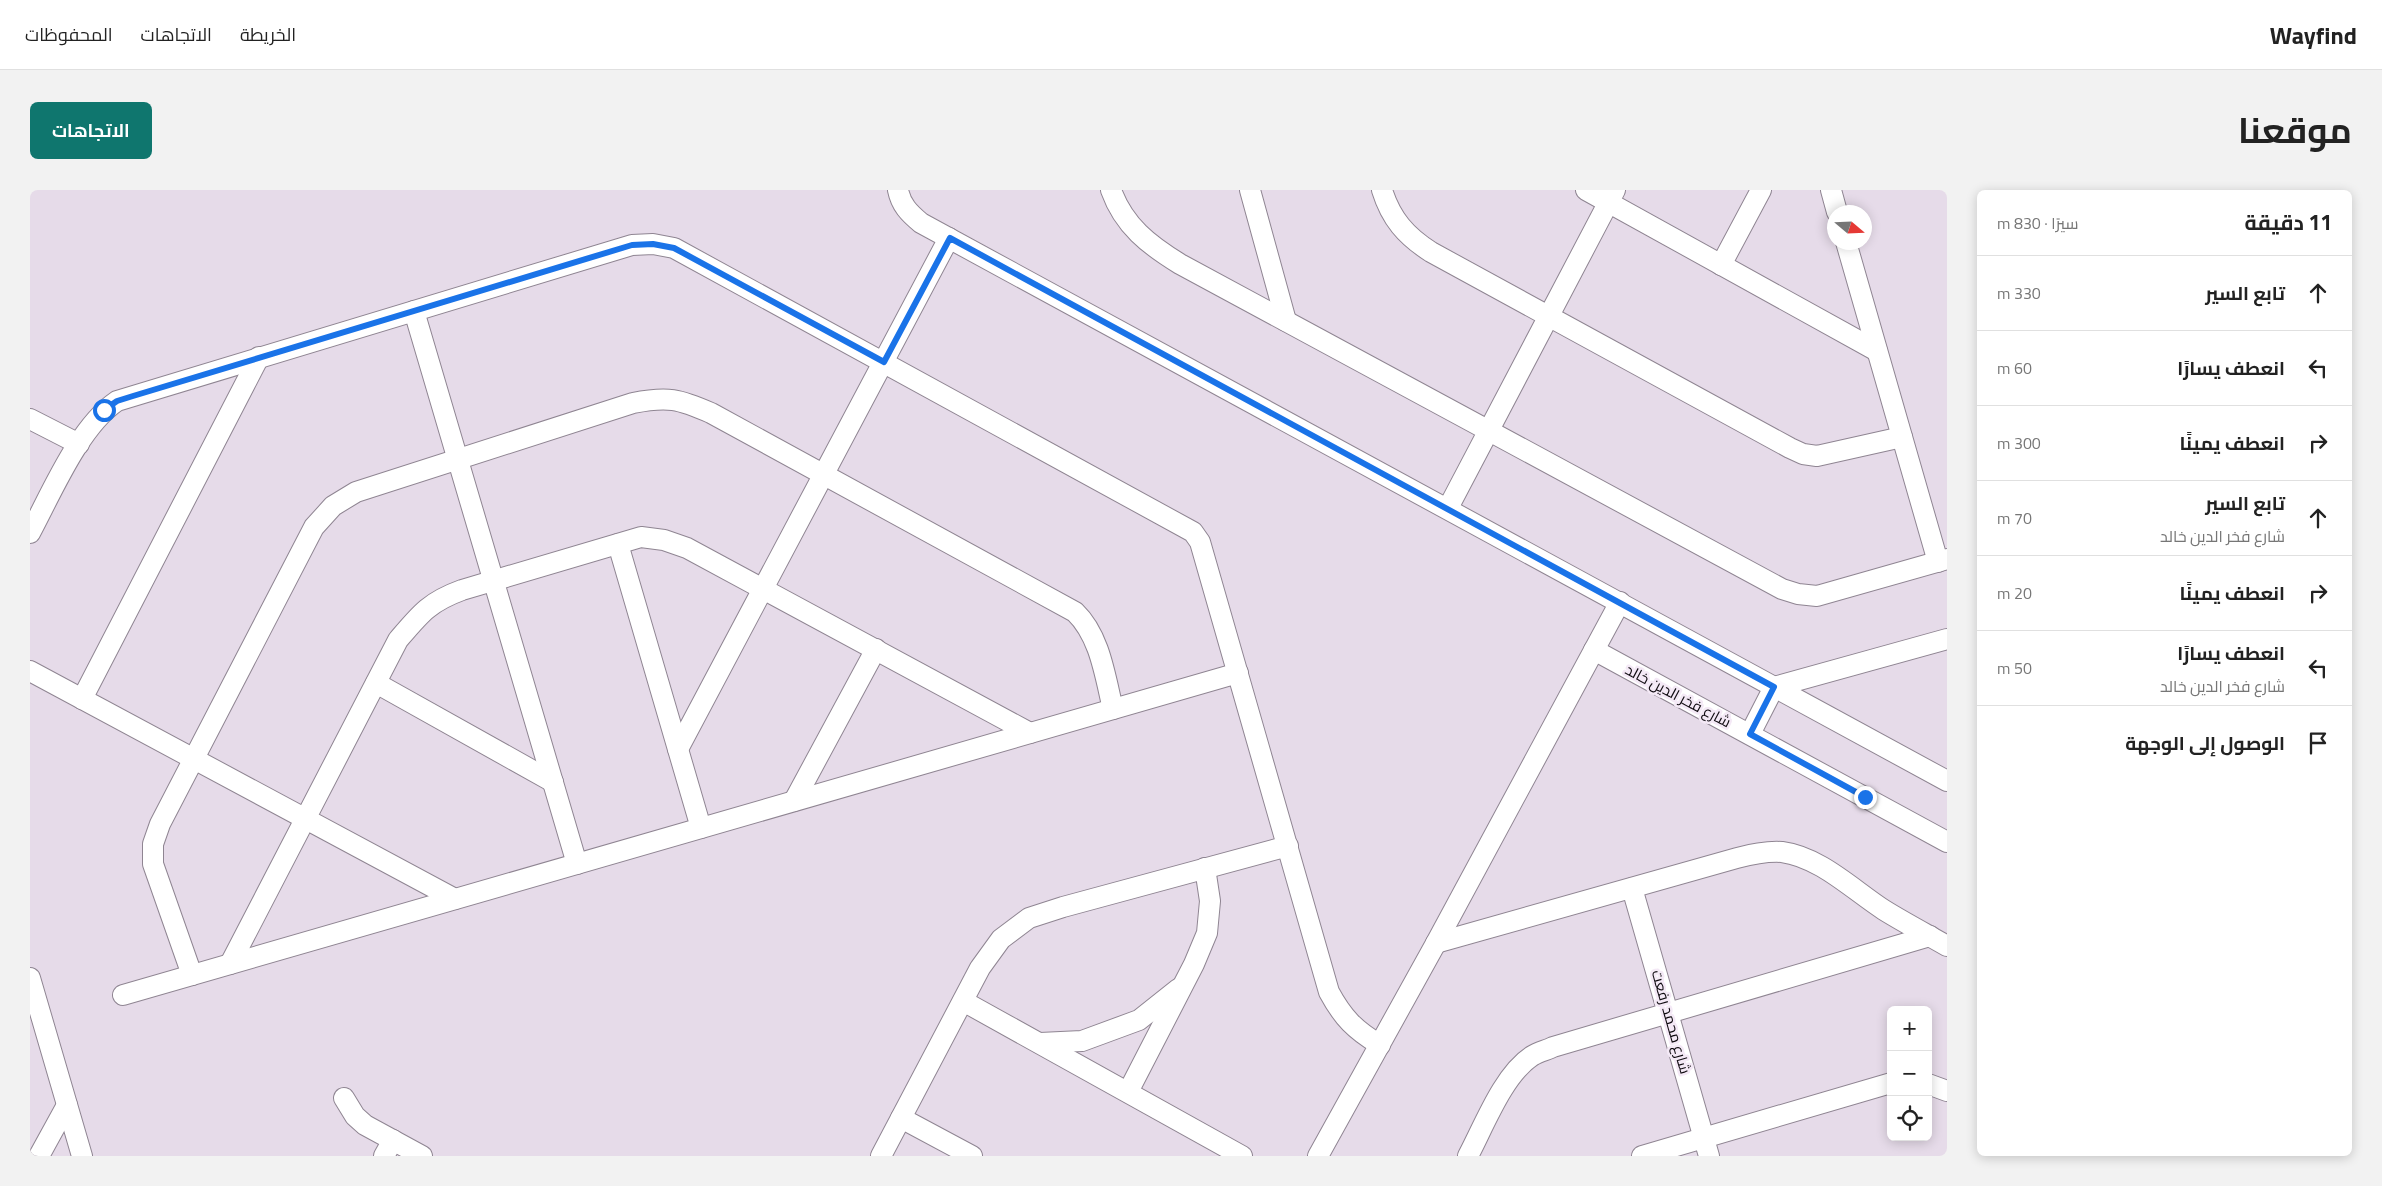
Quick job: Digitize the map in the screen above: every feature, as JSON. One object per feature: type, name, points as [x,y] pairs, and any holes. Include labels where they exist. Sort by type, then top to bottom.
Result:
[{"type":"street","points":[[898,190],[900,199],[908,213],[921,223],[1947,781]]},
{"type":"street","points":[[1111,190],[1117,207],[1133,230],[1155,249],[1782,589],[1798,594],[1817,596],[1942,560],[1902,437],[1848,250]]},
{"type":"street","points":[[1250,190],[1286,321]]},
{"type":"street","points":[[1382,190],[1386,204],[1397,224],[1412,240],[1430,252],[1803,454],[1830,455],[1902,437]]},
{"type":"street","points":[[1586,190],[1612,196],[1721,265],[1877,351]]},
{"type":"street","points":[[1721,265],[1761,190]]},
{"type":"street","points":[[1831,190],[1836,205]]},
{"type":"street","points":[[1448,508],[1612,196]]},
{"type":"street","points":[[678,749],[950,238]]},
{"type":"street","points":[[30,533],[79,444],[104,410],[117,401],[632,245],[653,244],[674,248],[1193,532],[1200,542],[1329,992],[1341,1014],[1358,1032],[1380,1045]]},
{"type":"street","points":[[414,311],[577,864]]},
{"type":"street","points":[[82,699],[259,357]]},
{"type":"street","points":[[192,975],[153,864],[153,844],[160,824],[314,527],[333,506],[356,492],[633,403],[659,398],[683,401],[711,413],[1075,612],[1085,621],[1092,633],[1114,709]]},
{"type":"street","points":[[30,419],[79,444]]},
{"type":"street","points":[[230,964],[398,640],[417,618],[438,599],[618,544],[641,538],[664,540],[688,548],[1030,733]]},
{"type":"street","points":[[618,544],[701,828]]},
{"type":"street","points":[[1318,1156],[1436,943],[1620,602]]},
{"type":"street","points":[[1750,734],[1774,687],[1947,638]]},
{"type":"street","points":[[794,801],[876,650]]},
{"type":"street","name":"شارع فخر الدين خالد","points":[[1594,650],[1947,842]]},
{"type":"street","points":[[30,671],[456,899]]},
{"type":"street","points":[[124,995],[1238,673]]},
{"type":"street","points":[[376,683],[552,782]]},
{"type":"street","points":[[881,1156],[980,968],[1001,939],[1029,918],[1288,846]]},
{"type":"street","points":[[1436,943],[1760,852],[1783,852],[1805,859],[1826,870],[1885,910],[1947,946]]},
{"type":"street","points":[[1128,1092],[1183,986],[1207,933],[1210,900],[1205,868]]},
{"type":"street","name":"شارع محمد رفعت","points":[[1632,888],[1706,1147]]},
{"type":"street","points":[[1468,1156],[1507,1083],[1520,1067],[1533,1056],[1553,1047],[1930,936]]},
{"type":"street","points":[[30,978],[36,1020],[67,1105],[82,1156]]},
{"type":"street","points":[[1040,1043],[1082,1041],[1139,1020],[1183,986]]},
{"type":"street","points":[[963,1001],[1242,1156]]},
{"type":"street","points":[[1642,1156],[1706,1147],[1887,1084]]},
{"type":"street","points":[[1932,1085],[1947,1091]]},
{"type":"street","points":[[344,1098],[355,1116],[389,1148],[422,1156]]},
{"type":"street","points":[[39,1156],[67,1105]]},
{"type":"street","points":[[901,1118],[972,1156]]},
{"type":"route","points":[[104,410],[117,401],[632,245],[653,244],[674,248],[884,362],[950,238],[1774,687],[1750,734],[1865,797]]}]
